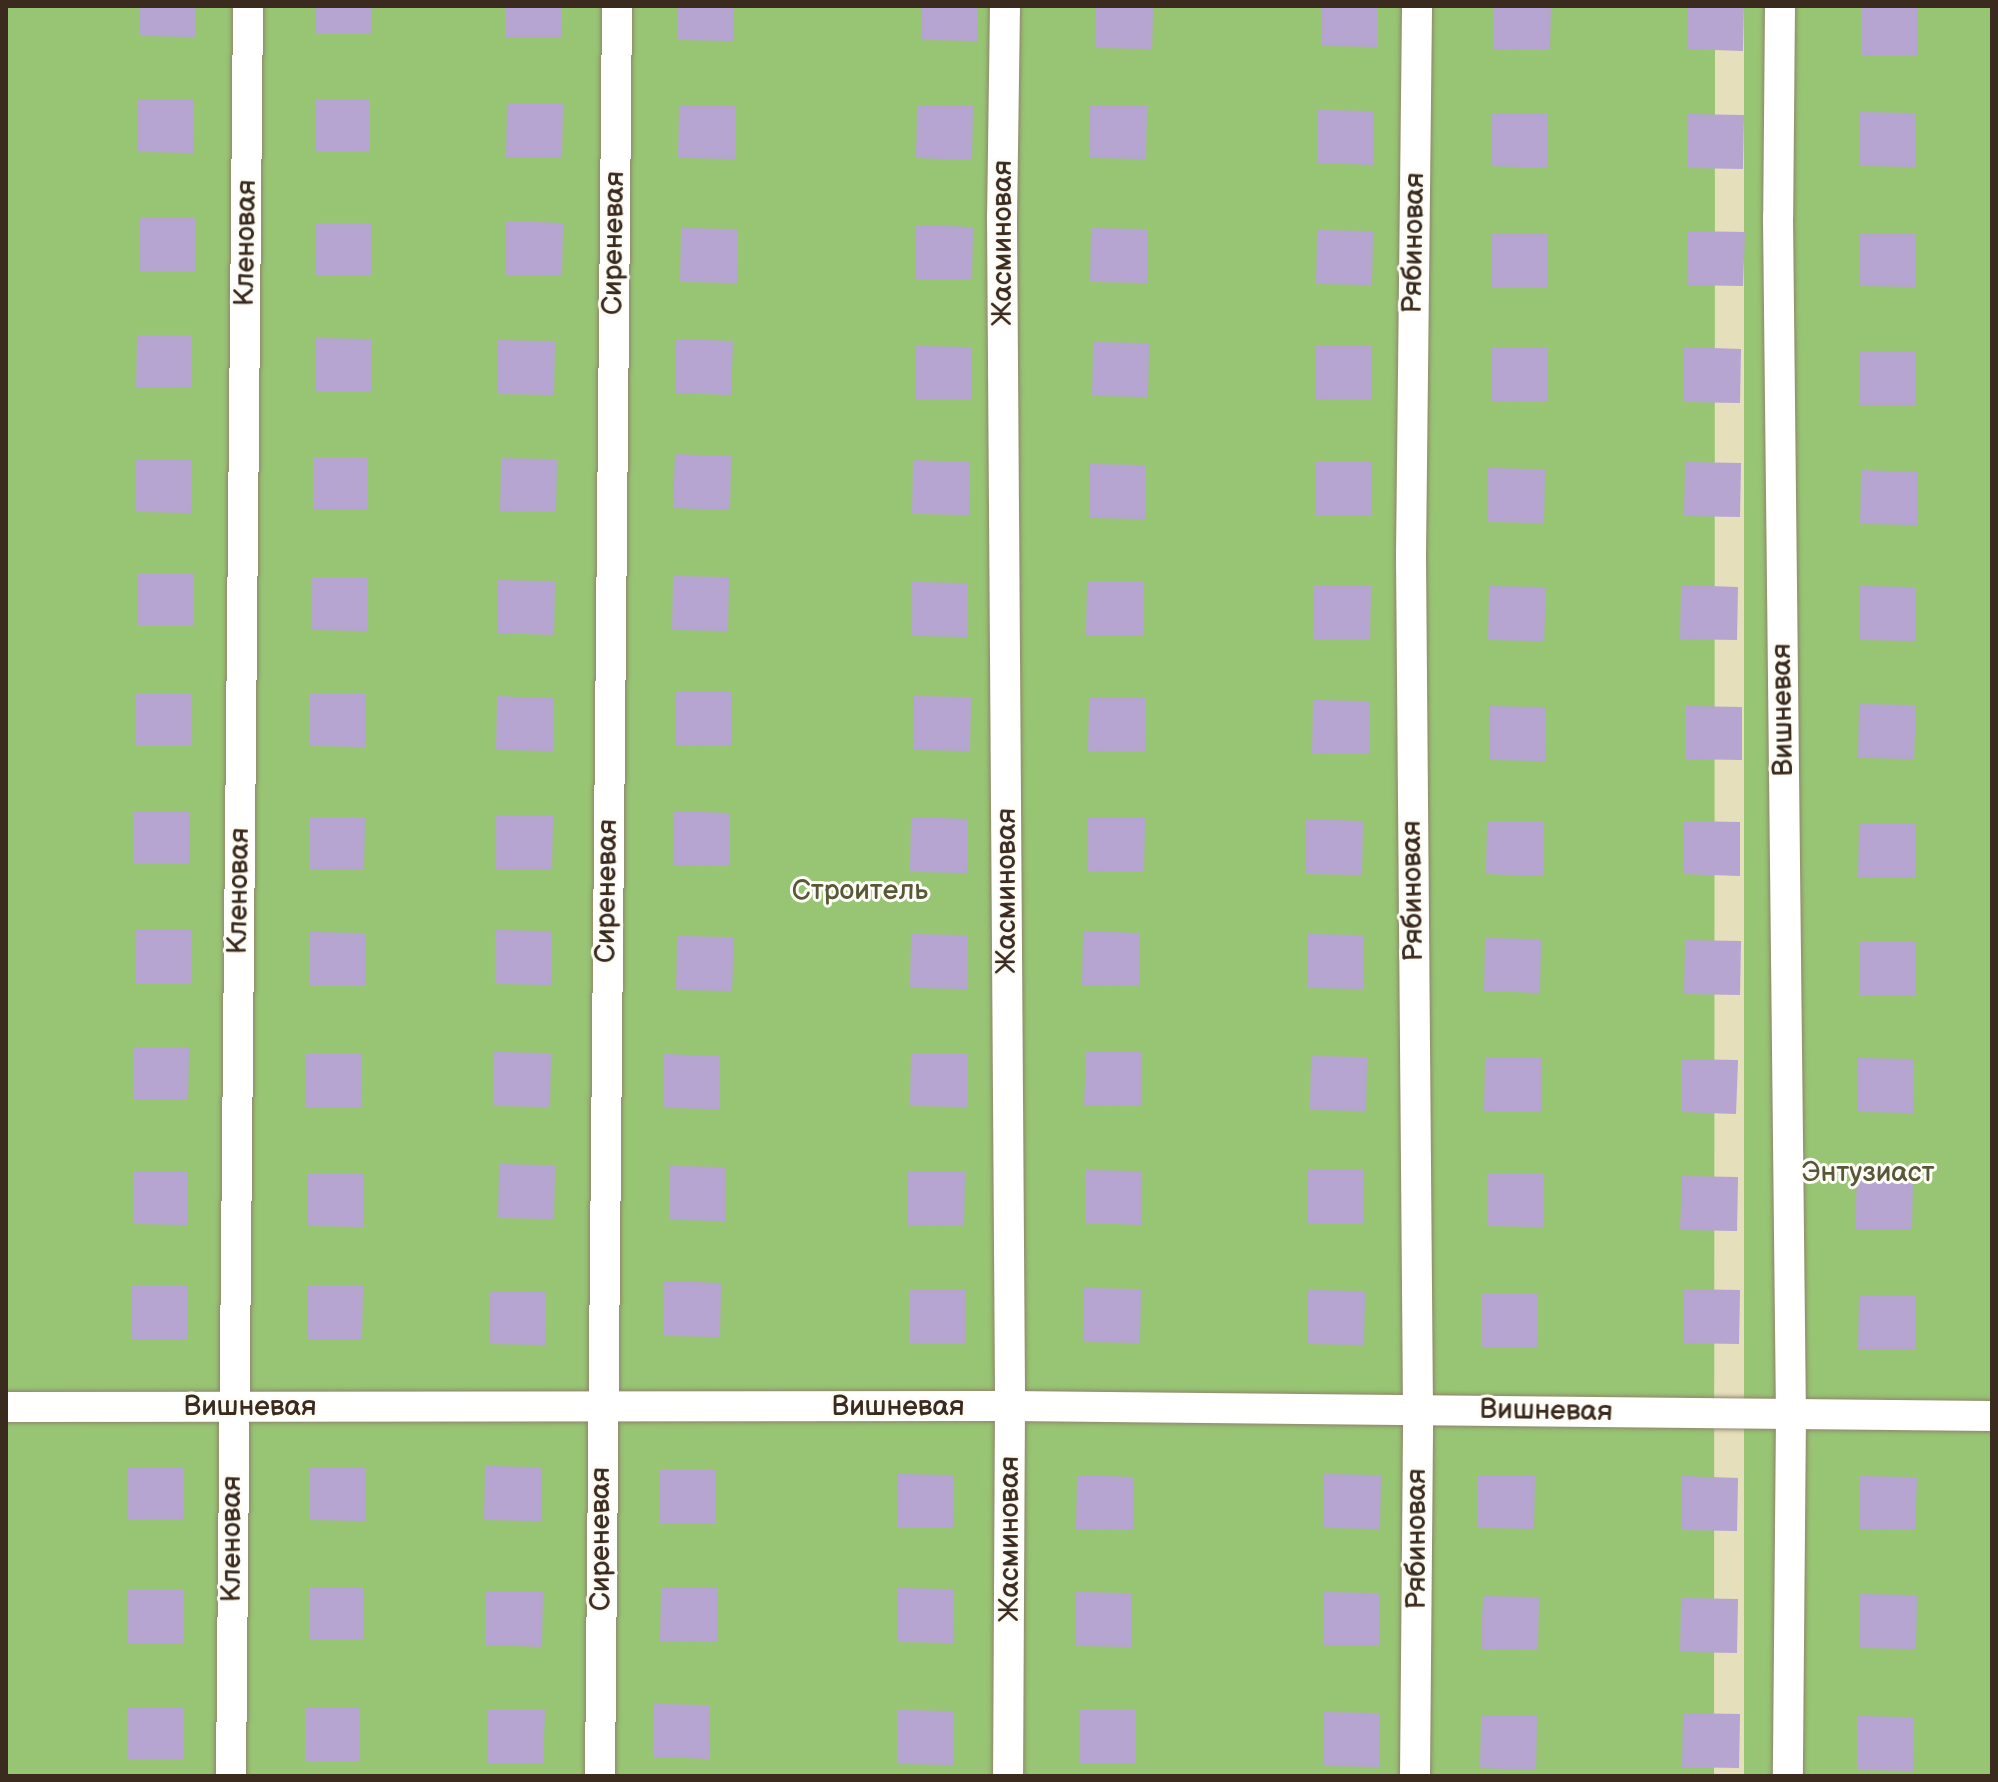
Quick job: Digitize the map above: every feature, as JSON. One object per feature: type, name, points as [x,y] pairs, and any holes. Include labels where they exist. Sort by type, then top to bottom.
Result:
[{"type":"street","name":"Кленовая","points":[[231,1776],[248,6]]},
{"type":"street","name":"Сиреневая","points":[[600,1776],[617,6]]},
{"type":"street","name":"Жасминовая","points":[[1005,6],[1002,232],[1010,1406],[1008,1776]]},
{"type":"street","name":"Рябиновая","points":[[1415,1776],[1418,1410],[1411,571],[1417,6]]},
{"type":"street","name":"Вишневая","points":[[1780,6],[1778,249],[1791,1414],[1788,1776]]},
{"type":"street","name":"Вишневая","points":[[6,1407],[1010,1406],[1992,1416]]},
{"type":"green space","name":"Строитель","points":[[6,6],[1715,6],[1714,1776],[6,1776]]},
{"type":"green space","name":"Энтузиаст","points":[[1744,6],[1992,6],[1992,1776],[1744,1776]]},
{"type":"building","points":[[140,6],[195,6],[195,37],[140,36]]},
{"type":"building","points":[[316,6],[371,6],[371,34],[316,34]]},
{"type":"building","points":[[505,6],[562,6],[561,38],[505,37]]},
{"type":"building","points":[[678,6],[734,6],[733,41],[677,40]]},
{"type":"building","points":[[922,6],[978,6],[978,41],[921,40]]},
{"type":"building","points":[[1096,6],[1153,6],[1152,49],[1096,48]]},
{"type":"building","points":[[1322,6],[1378,6],[1378,47],[1321,46]]},
{"type":"building","points":[[1494,6],[1551,6],[1550,50],[1494,49]]},
{"type":"building","points":[[1688,6],[1744,6],[1743,51],[1687,49]]},
{"type":"building","points":[[1861,6],[1918,6],[1917,56],[1861,55]]},
{"type":"building","points":[[315,99],[370,99],[370,152],[315,152]]},
{"type":"building","points":[[138,100],[194,100],[193,153],[138,152]]},
{"type":"building","points":[[507,103],[563,104],[562,158],[506,157]]},
{"type":"building","points":[[679,105],[736,106],[735,159],[678,158]]},
{"type":"building","points":[[917,105],[973,106],[972,160],[916,158]]},
{"type":"building","points":[[1090,105],[1147,106],[1146,159],[1089,158]]},
{"type":"building","points":[[1318,110],[1374,111],[1374,165],[1317,163]]},
{"type":"building","points":[[1860,112],[1916,113],[1916,167],[1859,166]]},
{"type":"building","points":[[1492,113],[1548,114],[1547,168],[1491,166]]},
{"type":"building","points":[[1687,114],[1744,115],[1743,169],[1687,168]]},
{"type":"building","points":[[140,218],[196,218],[196,271],[140,271]]},
{"type":"building","points":[[506,221],[563,223],[562,276],[506,275]]},
{"type":"building","points":[[315,223],[371,223],[371,276],[315,276]]},
{"type":"building","points":[[916,225],[973,227],[972,280],[915,279]]},
{"type":"building","points":[[681,228],[738,229],[737,283],[680,282]]},
{"type":"building","points":[[1091,228],[1148,229],[1147,283],[1090,282]]},
{"type":"building","points":[[1317,230],[1373,231],[1372,285],[1316,284]]},
{"type":"building","points":[[1688,231],[1745,232],[1743,286],[1687,285]]},
{"type":"building","points":[[1492,233],[1548,234],[1547,288],[1491,287]]},
{"type":"building","points":[[1860,233],[1916,234],[1915,287],[1859,286]]},
{"type":"building","points":[[137,335],[192,335],[192,388],[136,388]]},
{"type":"building","points":[[316,338],[372,339],[372,392],[316,392]]},
{"type":"building","points":[[676,339],[733,341],[731,395],[675,393]]},
{"type":"building","points":[[498,340],[555,341],[554,395],[497,394]]},
{"type":"building","points":[[1093,342],[1149,343],[1148,397],[1092,396]]},
{"type":"building","points":[[1316,345],[1372,346],[1371,400],[1315,399]]},
{"type":"building","points":[[916,346],[972,347],[972,400],[915,399]]},
{"type":"building","points":[[1492,347],[1548,348],[1547,402],[1491,401]]},
{"type":"building","points":[[1684,347],[1741,349],[1740,403],[1683,402]]},
{"type":"building","points":[[1859,351],[1916,352],[1915,406],[1859,405]]},
{"type":"building","points":[[675,454],[731,456],[730,510],[673,508]]},
{"type":"building","points":[[313,457],[368,457],[368,510],[313,510]]},
{"type":"building","points":[[501,458],[557,459],[556,512],[500,511]]},
{"type":"building","points":[[136,459],[192,460],[191,513],[136,512]]},
{"type":"building","points":[[913,460],[970,462],[969,515],[912,514]]},
{"type":"building","points":[[1316,461],[1372,462],[1371,516],[1315,515]]},
{"type":"building","points":[[1685,462],[1741,463],[1740,517],[1684,516]]},
{"type":"building","points":[[1090,464],[1146,465],[1145,519],[1089,518]]},
{"type":"building","points":[[1488,468],[1545,469],[1544,523],[1487,522]]},
{"type":"building","points":[[1861,470],[1917,472],[1917,525],[1860,524]]},
{"type":"building","points":[[138,573],[194,573],[194,626],[138,626]]},
{"type":"building","points":[[673,576],[729,577],[728,631],[672,630]]},
{"type":"building","points":[[312,577],[367,577],[367,631],[312,630]]},
{"type":"building","points":[[498,580],[555,581],[554,635],[497,633]]},
{"type":"building","points":[[1087,581],[1143,582],[1143,636],[1086,635]]},
{"type":"building","points":[[912,582],[968,583],[967,637],[911,636]]},
{"type":"building","points":[[1314,585],[1371,586],[1370,640],[1314,639]]},
{"type":"building","points":[[1681,585],[1738,587],[1737,640],[1680,639]]},
{"type":"building","points":[[1489,586],[1546,587],[1544,641],[1488,640]]},
{"type":"building","points":[[1860,586],[1916,587],[1915,641],[1859,640]]},
{"type":"building","points":[[676,691],[732,692],[731,746],[675,745]]},
{"type":"building","points":[[136,693],[191,693],[191,746],[135,746]]},
{"type":"building","points":[[309,693],[365,693],[365,747],[309,746]]},
{"type":"building","points":[[497,696],[553,698],[553,751],[496,750]]},
{"type":"building","points":[[914,696],[971,697],[970,751],[913,750]]},
{"type":"building","points":[[1089,697],[1146,698],[1145,752],[1088,751]]},
{"type":"building","points":[[1313,700],[1369,701],[1369,754],[1312,753]]},
{"type":"building","points":[[1859,704],[1916,705],[1914,759],[1858,758]]},
{"type":"building","points":[[1490,706],[1546,707],[1545,761],[1489,760]]},
{"type":"building","points":[[1686,706],[1742,707],[1742,760],[1685,759]]},
{"type":"building","points":[[134,811],[190,811],[190,864],[134,864]]},
{"type":"building","points":[[674,811],[730,813],[730,866],[673,865]]},
{"type":"building","points":[[496,815],[553,816],[552,870],[496,869]]},
{"type":"building","points":[[309,817],[365,817],[364,870],[309,870]]},
{"type":"building","points":[[911,817],[968,819],[967,873],[910,872]]},
{"type":"building","points":[[1088,817],[1145,818],[1144,872],[1087,871]]},
{"type":"building","points":[[1306,819],[1363,821],[1362,875],[1305,874]]},
{"type":"building","points":[[1487,821],[1543,822],[1543,876],[1486,874]]},
{"type":"building","points":[[1684,821],[1740,822],[1740,876],[1683,874]]},
{"type":"building","points":[[1859,823],[1915,824],[1915,878],[1858,877]]},
{"type":"building","points":[[136,930],[192,930],[191,983],[136,983]]},
{"type":"building","points":[[495,930],[552,931],[551,985],[495,984]]},
{"type":"building","points":[[1083,931],[1140,933],[1139,986],[1082,985]]},
{"type":"building","points":[[310,932],[365,933],[365,986],[309,986]]},
{"type":"building","points":[[911,934],[968,935],[967,989],[910,988]]},
{"type":"building","points":[[1308,934],[1364,935],[1363,989],[1307,988]]},
{"type":"building","points":[[677,936],[734,937],[732,991],[676,990]]},
{"type":"building","points":[[1485,938],[1541,939],[1540,993],[1484,991]]},
{"type":"building","points":[[1685,940],[1741,941],[1740,995],[1684,994]]},
{"type":"building","points":[[1860,941],[1916,942],[1915,996],[1859,995]]},
{"type":"building","points":[[133,1047],[189,1047],[188,1100],[133,1100]]},
{"type":"building","points":[[1086,1051],[1142,1052],[1141,1106],[1084,1105]]},
{"type":"building","points":[[494,1052],[551,1053],[550,1107],[493,1106]]},
{"type":"building","points":[[911,1053],[967,1054],[967,1107],[910,1106]]},
{"type":"building","points":[[306,1054],[362,1054],[361,1107],[306,1107]]},
{"type":"building","points":[[664,1054],[720,1056],[719,1109],[663,1108]]},
{"type":"building","points":[[1311,1056],[1367,1057],[1366,1111],[1310,1110]]},
{"type":"building","points":[[1485,1057],[1542,1058],[1541,1112],[1484,1111]]},
{"type":"building","points":[[1858,1058],[1914,1059],[1913,1113],[1857,1112]]},
{"type":"building","points":[[1681,1059],[1738,1060],[1736,1114],[1681,1112]]},
{"type":"building","points":[[499,1164],[555,1165],[554,1219],[498,1218]]},
{"type":"building","points":[[670,1166],[726,1167],[725,1221],[669,1220]]},
{"type":"building","points":[[1308,1169],[1364,1170],[1363,1224],[1307,1223]]},
{"type":"building","points":[[1086,1170],[1142,1171],[1141,1225],[1085,1223]]},
{"type":"building","points":[[133,1171],[188,1171],[188,1225],[133,1224]]},
{"type":"building","points":[[908,1171],[965,1172],[964,1226],[907,1225]]},
{"type":"building","points":[[308,1173],[363,1174],[363,1227],[308,1226]]},
{"type":"building","points":[[1487,1173],[1543,1174],[1543,1227],[1487,1226]]},
{"type":"building","points":[[1857,1175],[1913,1177],[1912,1230],[1855,1229]]},
{"type":"building","points":[[1682,1176],[1738,1177],[1737,1231],[1680,1230]]},
{"type":"building","points":[[664,1281],[721,1283],[720,1337],[663,1336]]},
{"type":"building","points":[[131,1286],[187,1286],[187,1340],[131,1339]]},
{"type":"building","points":[[307,1286],[363,1286],[362,1339],[307,1339]]},
{"type":"building","points":[[1084,1288],[1141,1289],[1140,1343],[1083,1342]]},
{"type":"building","points":[[910,1289],[966,1290],[965,1344],[909,1343]]},
{"type":"building","points":[[1683,1289],[1740,1290],[1739,1344],[1683,1343]]},
{"type":"building","points":[[1308,1290],[1365,1291],[1364,1345],[1307,1344]]},
{"type":"building","points":[[490,1291],[546,1292],[545,1345],[489,1344]]},
{"type":"building","points":[[1481,1293],[1538,1294],[1537,1348],[1481,1347]]},
{"type":"building","points":[[1859,1295],[1916,1296],[1915,1350],[1858,1349]]},
{"type":"building","points":[[485,1466],[542,1467],[541,1521],[484,1520]]},
{"type":"building","points":[[128,1467],[184,1467],[183,1520],[128,1520]]},
{"type":"building","points":[[310,1467],[365,1468],[365,1521],[309,1520]]},
{"type":"building","points":[[660,1469],[716,1470],[715,1524],[659,1523]]},
{"type":"building","points":[[898,1474],[954,1475],[953,1528],[897,1527]]},
{"type":"building","points":[[1324,1474],[1381,1475],[1380,1529],[1323,1528]]},
{"type":"building","points":[[1077,1475],[1133,1477],[1133,1530],[1076,1529]]},
{"type":"building","points":[[1478,1475],[1535,1476],[1534,1529],[1478,1528]]},
{"type":"building","points":[[1682,1476],[1738,1478],[1737,1531],[1681,1530]]},
{"type":"building","points":[[1860,1476],[1917,1477],[1915,1530],[1859,1529]]},
{"type":"building","points":[[309,1587],[364,1587],[364,1640],[309,1640]]},
{"type":"building","points":[[661,1587],[718,1588],[717,1642],[660,1641]]},
{"type":"building","points":[[898,1588],[954,1589],[953,1643],[897,1642]]},
{"type":"building","points":[[128,1590],[183,1590],[183,1643],[127,1643]]},
{"type":"building","points":[[486,1591],[543,1592],[542,1647],[485,1645]]},
{"type":"building","points":[[1076,1592],[1132,1593],[1131,1647],[1075,1646]]},
{"type":"building","points":[[1323,1592],[1380,1593],[1379,1646],[1323,1645]]},
{"type":"building","points":[[1860,1594],[1917,1595],[1916,1649],[1860,1648]]},
{"type":"building","points":[[1483,1596],[1539,1597],[1538,1650],[1481,1649]]},
{"type":"building","points":[[1681,1598],[1738,1599],[1737,1653],[1680,1652]]},
{"type":"building","points":[[654,1704],[710,1705],[710,1759],[653,1757]]},
{"type":"building","points":[[127,1707],[183,1707],[183,1760],[127,1760]]},
{"type":"building","points":[[305,1707],[360,1708],[360,1761],[305,1761]]},
{"type":"building","points":[[488,1709],[545,1710],[543,1764],[487,1763]]},
{"type":"building","points":[[1080,1709],[1136,1710],[1135,1764],[1079,1763]]},
{"type":"building","points":[[897,1710],[954,1711],[953,1765],[897,1764]]},
{"type":"building","points":[[1323,1712],[1380,1713],[1379,1767],[1323,1766]]},
{"type":"building","points":[[1683,1713],[1740,1714],[1739,1768],[1682,1767]]},
{"type":"building","points":[[1481,1715],[1537,1716],[1536,1770],[1480,1768]]},
{"type":"building","points":[[1857,1716],[1914,1717],[1913,1771],[1857,1770]]}]
